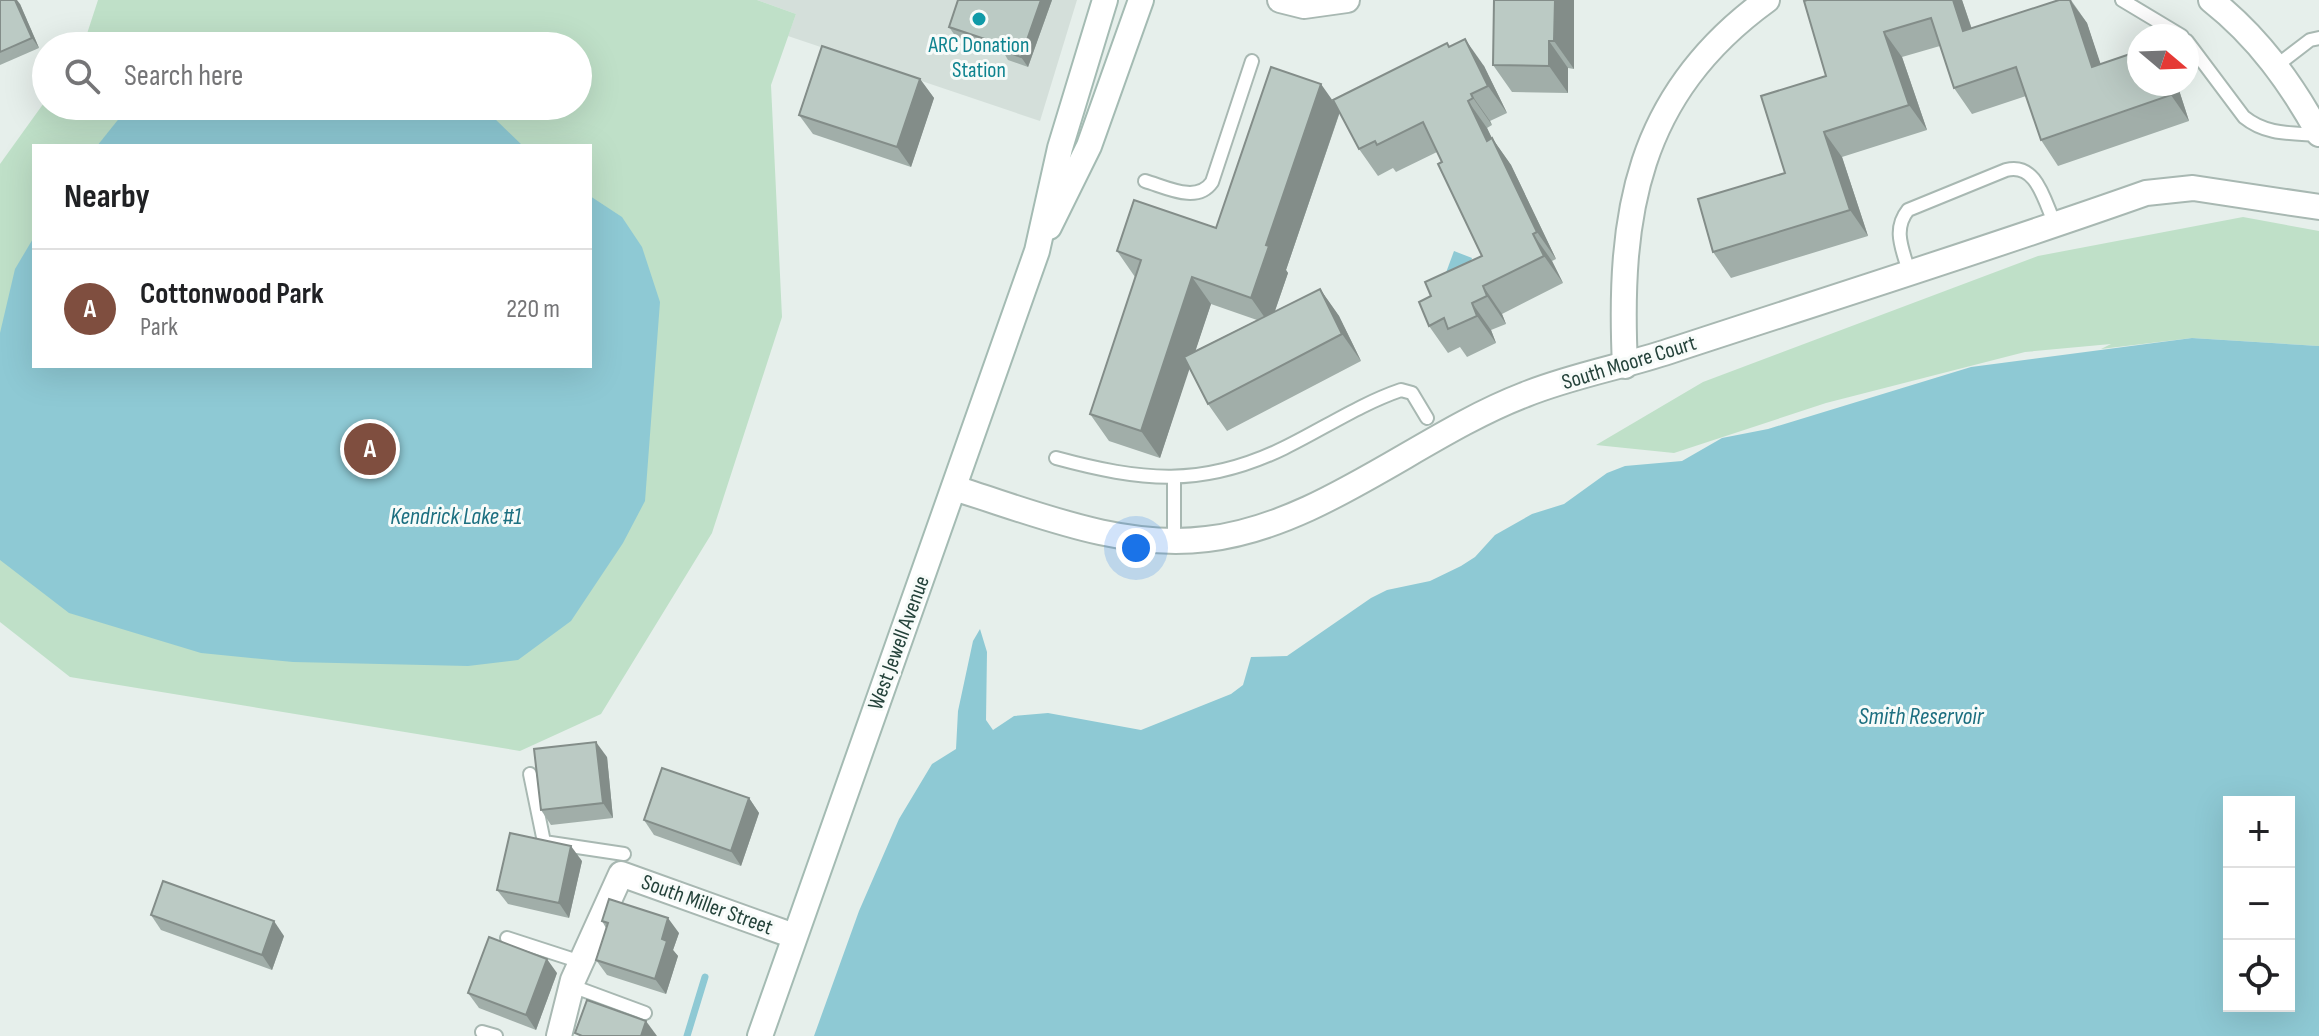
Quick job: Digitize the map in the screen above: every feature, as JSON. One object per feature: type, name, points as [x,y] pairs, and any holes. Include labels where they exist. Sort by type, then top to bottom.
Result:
[{"type":"street","name":"West Jewell Avenue","points":[[1037,251],[1053,173],[1105,0]]},
{"type":"street","name":"West Jewell Avenue","points":[[760,1036],[1037,251],[1089,146],[1141,0]]},
{"type":"street","points":[[1280,0],[1304,6],[1347,0]]},
{"type":"street","points":[[1625,366],[1625,241],[1636,188],[1650,147],[1679,92],[1699,64],[1718,42],[1767,0]]},
{"type":"street","points":[[2211,0],[2276,66],[2319,135]]},
{"type":"street","name":"South Moore Court","points":[[954,488],[1077,526],[1174,541],[1228,536],[1265,525],[1340,490],[1511,399],[1625,366],[2160,190],[2218,190],[2319,207]]},
{"type":"street","points":[[559,1036],[572,986],[623,864]]},
{"type":"street","name":"South Miller Street","points":[[623,864],[794,936]]},
{"type":"lane","points":[[2122,0],[2162,24]]},
{"type":"lane","points":[[2276,66],[2310,40],[2319,38]]},
{"type":"lane","points":[[2199,57],[2254,126],[2267,131],[2319,135]]},
{"type":"lane","points":[[1145,181],[1196,194],[1205,192],[1212,182],[1252,61]]},
{"type":"lane","points":[[1909,272],[1898,232],[1901,219],[1908,210],[2006,170],[2019,167],[2030,172],[2055,224]]},
{"type":"lane","points":[[1056,458],[1134,477],[1174,477],[1251,462],[1401,390],[1412,393],[1427,418]]},
{"type":"lane","points":[[1174,477],[1174,541]]},
{"type":"lane","points":[[530,774],[544,842],[623,864]]},
{"type":"lane","points":[[507,938],[581,962]]},
{"type":"lane","points":[[572,986],[645,1013]]},
{"type":"lane","points":[[482,1032],[496,1036]]},
{"type":"shaded area","points":[[757,0],[1077,0],[1040,121],[788,36],[796,14]]},
{"type":"green space","points":[[98,0],[757,0],[796,14],[771,85],[782,317],[712,533],[601,714],[520,751],[70,677],[0,622],[0,164],[32,119],[592,120],[592,32],[88,32]]},
{"type":"green space","points":[[2243,217],[2319,231],[2319,346],[2192,338],[2101,349],[2111,344],[2025,352],[1826,403],[1674,453],[1596,445],[1703,382],[2038,256]]},
{"type":"water","points":[[118,120],[496,120],[521,144],[99,144]]},
{"type":"water","name":"Kendrick Lake #1","points":[[592,197],[622,217],[642,247],[660,302],[645,501],[623,543],[571,621],[518,660],[468,666],[293,662],[201,653],[69,613],[0,560],[0,333],[15,269],[32,240],[32,368],[592,368]]},
{"type":"water","points":[[1454,251],[1472,258],[1459,296],[1440,289]]},
{"type":"water","name":"Smith Reservoir","points":[[2192,338],[2319,346],[2319,1036],[814,1036],[859,911],[899,819],[932,764],[956,749],[958,711],[973,641],[980,629],[987,652],[986,720],[993,730],[1014,716],[1048,713],[1141,730],[1231,694],[1243,685],[1251,657],[1287,656],[1371,598],[1387,590],[1430,581],[1461,566],[1475,557],[1495,535],[1532,514],[1564,504],[1607,473],[1625,466],[1682,461],[1722,438],[1768,429],[1971,367]]},
{"type":"building","points":[[0,0],[15,0],[32,38],[0,52]]},
{"type":"building","points":[[958,0],[1041,0],[1021,57],[1001,50],[1003,45],[949,27]]},
{"type":"building","points":[[1494,0],[1555,0],[1554,41],[1549,41],[1549,66],[1493,65]]},
{"type":"building","points":[[1953,0],[1963,31],[2059,0],[2070,0],[2092,67],[2127,55],[2127,96],[2168,96],[2041,140],[2016,67],[1954,88],[1931,18],[1884,32],[1909,105],[1824,132],[1850,210],[1713,252],[1698,199],[1785,173],[1761,96],[1826,76],[1804,1]]},
{"type":"building","points":[[1465,39],[1488,86],[1471,94],[1473,98],[1468,101],[1487,141],[1492,138],[1537,232],[1533,234],[1544,256],[1483,286],[1487,296],[1472,303],[1477,316],[1448,329],[1444,318],[1429,326],[1419,302],[1431,296],[1425,282],[1482,256],[1438,164],[1442,162],[1423,122],[1377,145],[1375,141],[1359,149],[1333,100],[1447,43],[1449,47]]},
{"type":"building","points":[[822,46],[920,79],[897,147],[799,115]]},
{"type":"building","points":[[1271,67],[1321,84],[1251,298],[1192,277],[1141,431],[1090,414],[1141,260],[1117,251],[1134,200],[1216,228]]},
{"type":"building","points":[[1320,289],[1342,334],[1208,404],[1184,357]]},
{"type":"building","points":[[596,742],[603,803],[541,810],[534,749]]},
{"type":"building","points":[[662,768],[749,798],[731,851],[644,820]]},
{"type":"building","points":[[510,833],[571,846],[559,903],[497,890]]},
{"type":"building","points":[[163,881],[274,921],[262,955],[151,915]]},
{"type":"building","points":[[609,899],[668,918],[662,939],[667,941],[655,979],[596,960],[608,923],[602,921]]},
{"type":"building","points":[[489,937],[547,959],[526,1015],[468,993]]},
{"type":"building","points":[[587,1000],[646,1021],[641,1036],[582,1036],[575,1033]]},
{"type":"waterway","points":[[687,1036],[705,977]]},
{"type":"place","name":"ARC Donation Station","points":[[979,19]]},
{"type":"place","name":"Cottonwood Park","points":[[370,449]]}]
